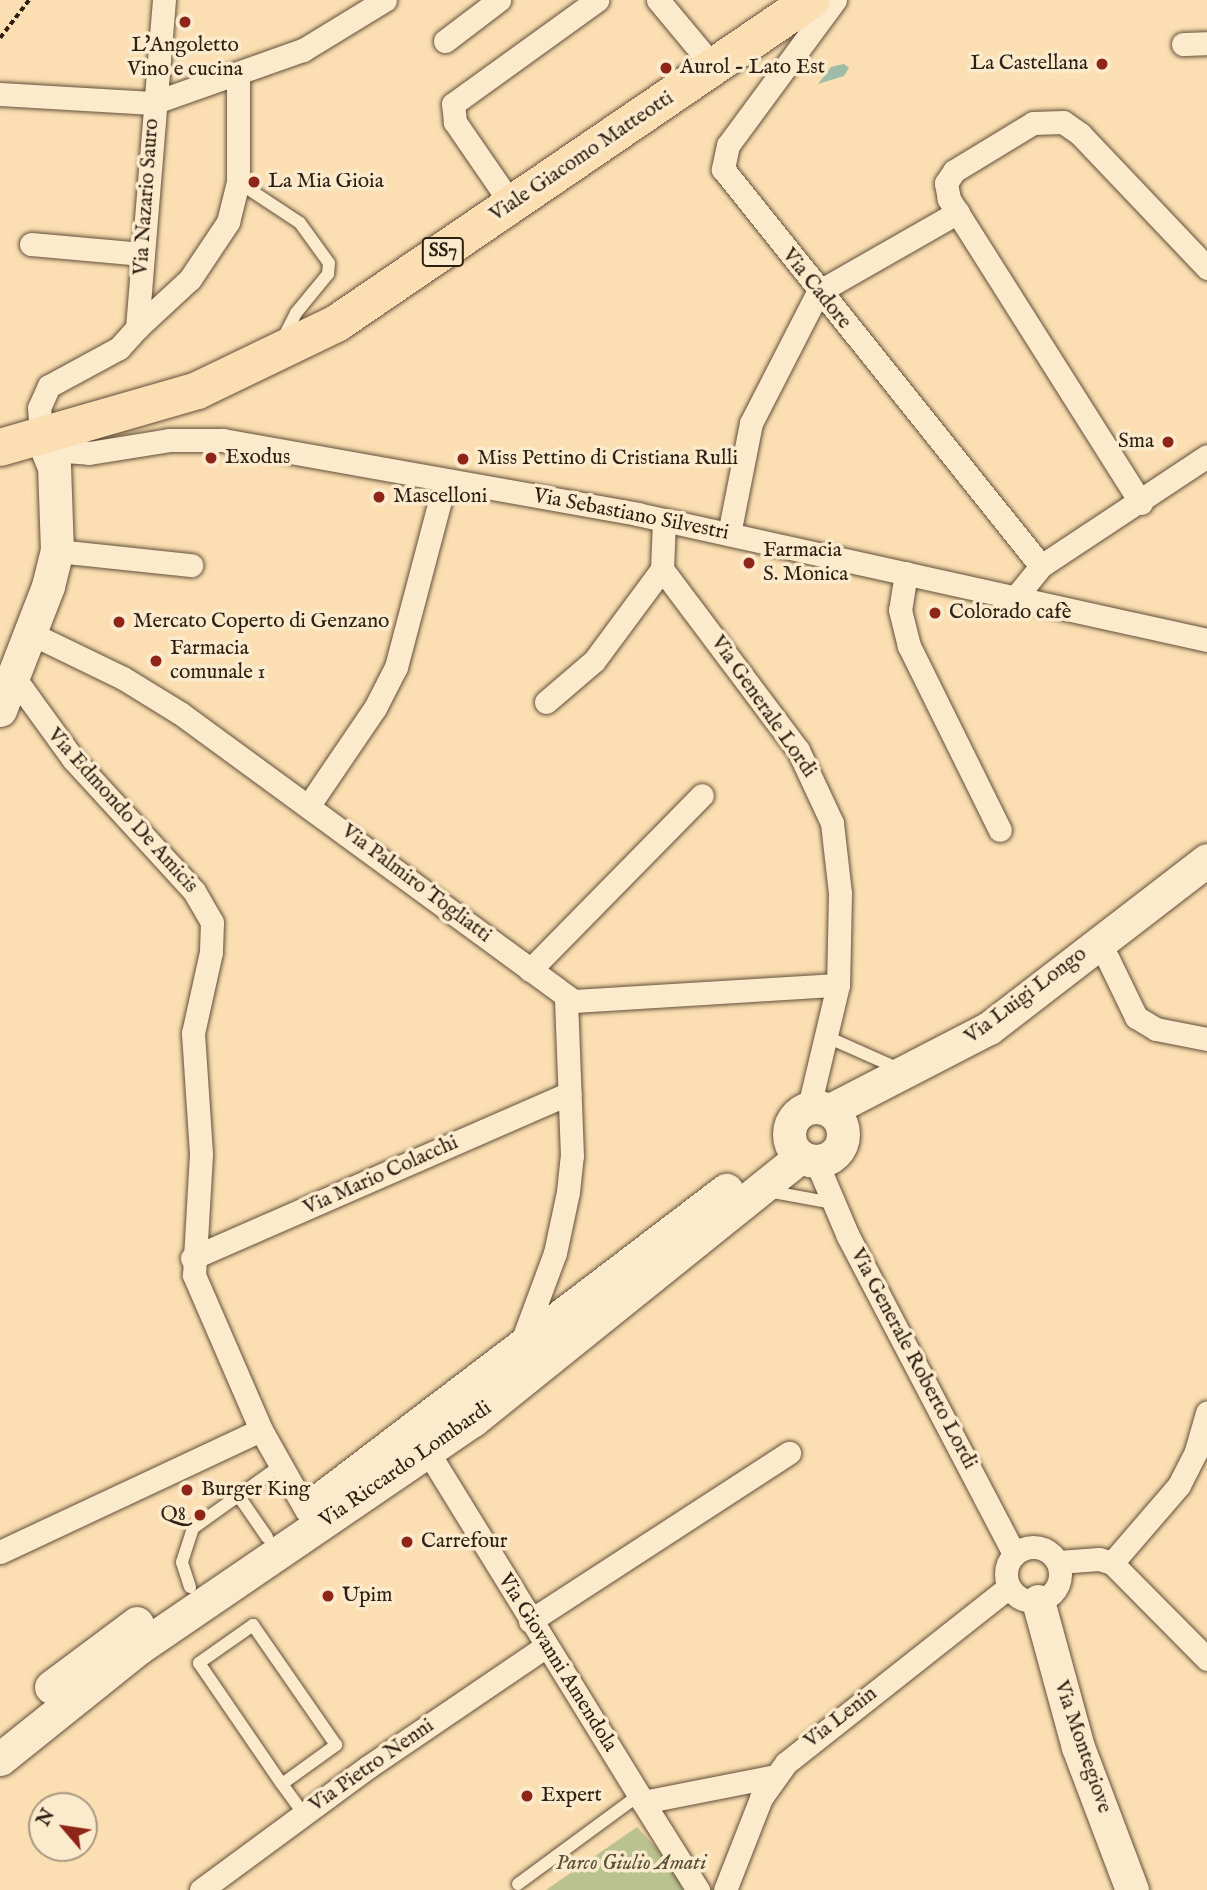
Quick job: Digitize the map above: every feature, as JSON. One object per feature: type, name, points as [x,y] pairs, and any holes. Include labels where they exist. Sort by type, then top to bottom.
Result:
[{"type":"main road","name":"Viale Giacomo Matteotti","points":[[46,442],[197,390],[363,307],[810,0]]},
{"type":"main road","name":"SS7","points":[[0,447],[46,442]]},
{"type":"main road","points":[[0,710],[30,633],[57,551],[58,501],[46,442]]},
{"type":"main road","name":"Via Luigi Longo","points":[[827,1114],[1002,1018],[1207,860]]},
{"type":"main road","name":"Via Luigi Longo","points":[[827,1114],[989,1049],[1207,879]]},
{"type":"main road","points":[[827,1114],[840,1147],[830,1157],[802,1154],[790,1125],[827,1114]]},
{"type":"main road","name":"Via Riccardo Lombardi","points":[[0,1730],[94,1651],[306,1510],[519,1351],[802,1154]]},
{"type":"main road","name":"Via Riccardo Lombardi","points":[[0,1759],[158,1634],[428,1452],[760,1191],[802,1154]]},
{"type":"main road","name":"Via Montegiove","points":[[1023,1594],[1132,1890]]},
{"type":"street","name":"Via Nazario Sauro","points":[[137,328],[153,103],[164,0]]},
{"type":"street","points":[[0,94],[153,103],[238,76],[303,50],[352,10],[385,0]]},
{"type":"street","points":[[445,41],[499,0]]},
{"type":"street","points":[[512,205],[455,122],[453,104],[597,0]]},
{"type":"street","points":[[658,0],[713,66]]},
{"type":"street","name":"Via Cadore","points":[[835,0],[722,160],[725,173],[1041,566]]},
{"type":"street","points":[[1183,44],[1207,43]]},
{"type":"street","points":[[46,442],[38,416],[42,395],[54,382],[119,348],[204,262],[228,222],[237,182],[238,76]]},
{"type":"street","points":[[1141,503],[958,212],[946,183],[954,171],[1033,123],[1053,120],[1080,134],[1207,268]]},
{"type":"street","points":[[729,534],[751,423],[818,292],[958,212]]},
{"type":"street","points":[[31,244],[143,254]]},
{"type":"street","name":"Via Sebastiano Silvestri","points":[[46,442],[89,453],[169,440],[214,439],[664,520],[1207,640]]},
{"type":"street","points":[[1015,597],[1041,566],[1141,503],[1207,456]]},
{"type":"street","points":[[309,805],[375,708],[396,667],[445,481]]},
{"type":"street","points":[[546,702],[602,652],[662,569],[664,520]]},
{"type":"street","points":[[57,551],[191,565]]},
{"type":"street","name":"Via Generale Lordi","points":[[662,569],[789,737],[821,792],[832,823],[839,877],[838,985],[827,1037],[827,1114]]},
{"type":"street","points":[[906,573],[900,610],[909,646],[1000,830]]},
{"type":"street","name":"Via Palmiro Togliatti","points":[[30,633],[142,689],[309,805],[566,998]]},
{"type":"street","name":"Via Edmondo De Amicis","points":[[13,676],[73,759],[194,891],[212,922],[211,952],[193,1026],[201,1186],[192,1258],[200,1293],[261,1430],[306,1510]]},
{"type":"street","points":[[530,970],[702,794]]},
{"type":"street","points":[[1107,957],[1129,1008],[1144,1023],[1167,1033],[1207,1039]]},
{"type":"street","points":[[519,1351],[565,1215],[571,1164],[566,998],[586,1003],[838,985]]},
{"type":"street","name":"Via Mario Colacchi","points":[[192,1258],[570,1093]]},
{"type":"street","name":"Via Generale Roberto Lordi","points":[[802,1154],[833,1203],[1014,1554]]},
{"type":"street","points":[[1112,1563],[1179,1485],[1196,1451],[1207,1413]]},
{"type":"street","points":[[0,1552],[261,1430]]},
{"type":"street","name":"Via Giovanni Amendola","points":[[428,1452],[698,1890]]},
{"type":"street","points":[[530,1620],[789,1453]]},
{"type":"street","points":[[1058,1562],[1058,1587],[1023,1594],[1006,1570],[1014,1554],[1038,1547],[1058,1562],[1099,1559],[1112,1563],[1207,1659]]},
{"type":"street","name":"Via Lenin","points":[[725,1890],[753,1816],[775,1776],[804,1746],[1023,1594]]},
{"type":"street","name":"Via Pietro Nenni","points":[[201,1890],[304,1814],[546,1646]]},
{"type":"street","points":[[641,1799],[775,1776]]},
{"type":"lane","points":[[237,182],[300,223],[329,262],[328,274],[296,313],[276,352]]},
{"type":"lane","points":[[827,1037],[907,1072]]},
{"type":"lane","points":[[760,1191],[795,1193],[833,1203]]},
{"type":"lane","points":[[190,1587],[182,1562],[193,1528],[280,1466]]},
{"type":"lane","points":[[238,1495],[267,1536]]},
{"type":"lane","points":[[282,1784],[336,1745],[253,1625],[199,1664],[282,1784],[304,1814]]},
{"type":"lane","points":[[518,1884],[641,1799]]},
{"type":"path","points":[[0,38],[29,0]]},
{"type":"green space","name":"Parco Giulio Amati","points":[[637,1827],[670,1863],[683,1890],[546,1890]]},
{"type":"shaded area","points":[[844,64],[849,68],[844,76],[818,84],[831,67]]},
{"type":"place","name":"L'Angoletto Vino e cucina","points":[[185,22]]},
{"type":"place","name":"La Castellana","points":[[1102,64]]},
{"type":"place","name":"Aurol - Lato Est","points":[[666,68]]},
{"type":"place","name":"La Mia Gioia","points":[[254,182]]},
{"type":"place","name":"Sma","points":[[1168,442]]},
{"type":"place","name":"Exodus","points":[[211,458]]},
{"type":"place","name":"Miss Pettino di Cristiana Rulli","points":[[463,459]]},
{"type":"place","name":"Mascelloni","points":[[379,497]]},
{"type":"place","name":"Farmacia S. Monica","points":[[749,563]]},
{"type":"place","name":"Colorado cafè","points":[[935,613]]},
{"type":"place","name":"Mercato Coperto di Genzano","points":[[119,622]]},
{"type":"place","name":"Farmacia comunale 1","points":[[156,661]]},
{"type":"place","name":"Burger King","points":[[187,1490]]},
{"type":"place","name":"Q8","points":[[200,1515]]},
{"type":"place","name":"Carrefour","points":[[407,1542]]},
{"type":"place","name":"Upim","points":[[328,1596]]},
{"type":"place","name":"Expert","points":[[527,1796]]}]
